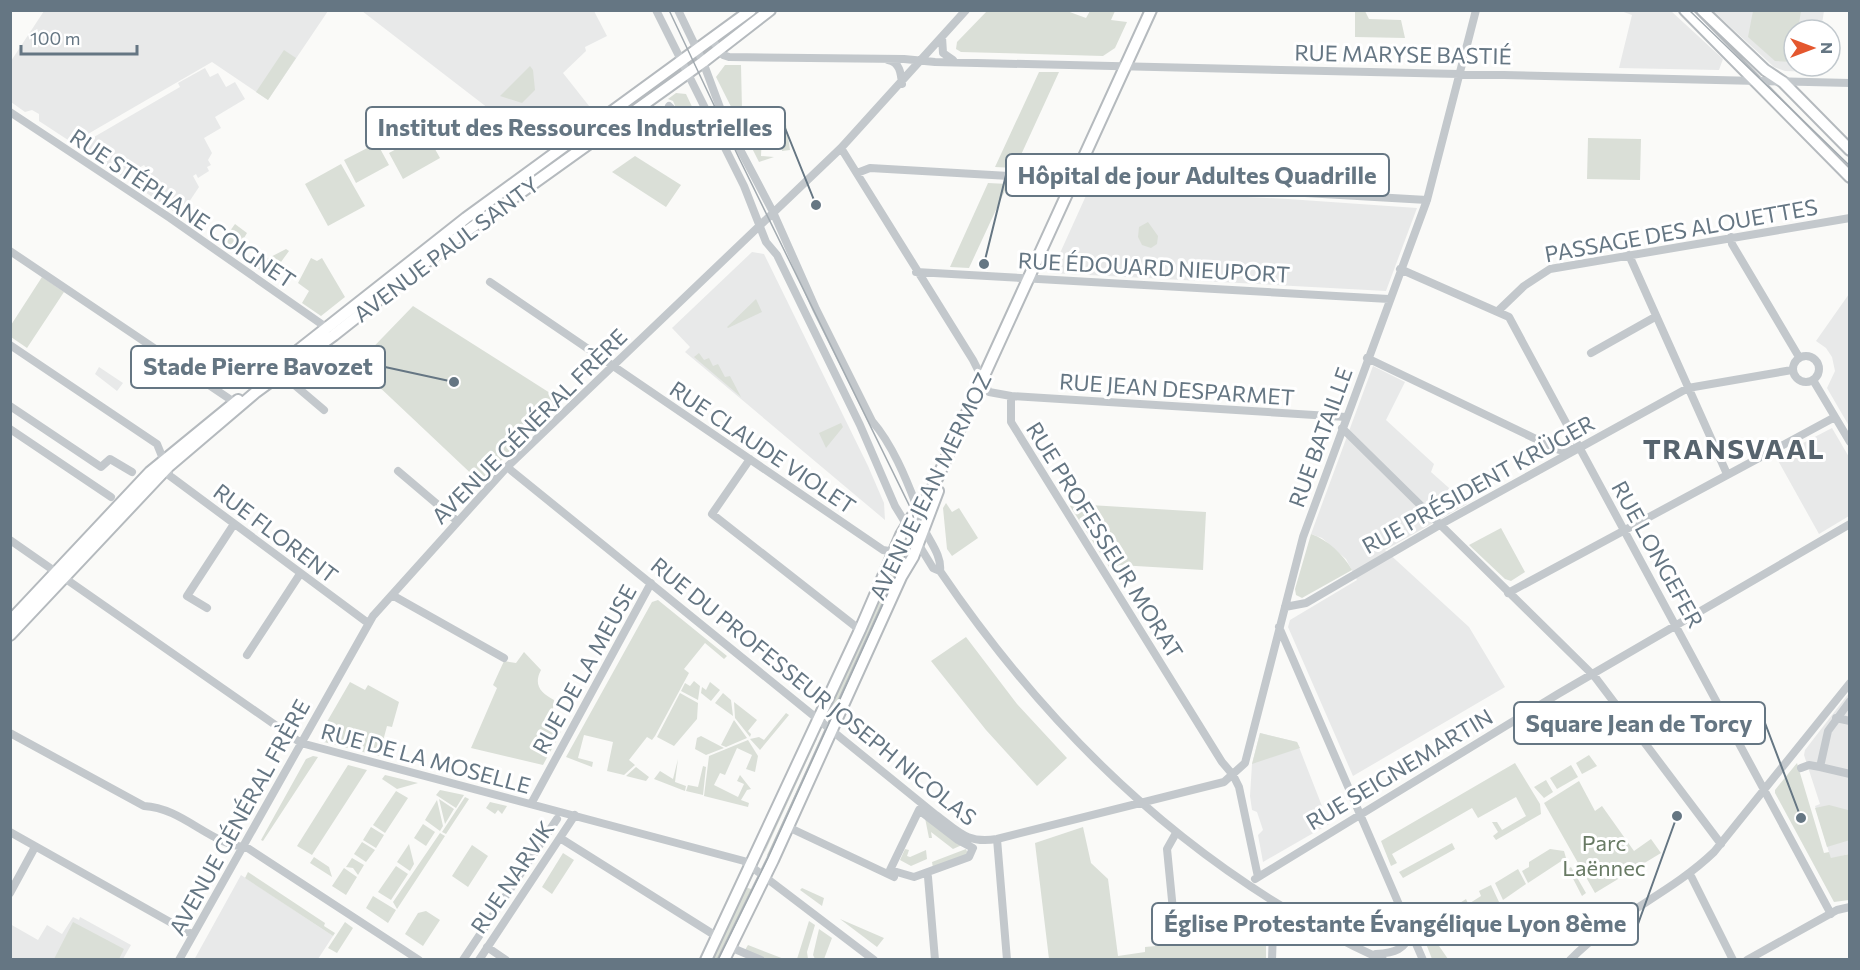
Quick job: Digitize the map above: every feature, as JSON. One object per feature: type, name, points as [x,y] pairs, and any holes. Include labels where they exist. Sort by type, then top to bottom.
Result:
[{"type":"main road","name":"AVENUE PAUL SANTY","points":[[10,634],[60,575],[166,463],[278,371],[624,117],[683,68],[697,52],[750,10]]},
{"type":"main road","name":"AVENUE PAUL SANTY","points":[[331,331],[466,218],[620,105],[683,68],[703,62],[770,10]]},
{"type":"main road","name":"AVENUE JEAN MERMOZ","points":[[1129,65],[1151,10]]},
{"type":"main road","name":"AVENUE JEAN MERMOZ","points":[[706,960],[860,630],[906,525],[929,496],[984,382],[1075,180],[1157,10]]},
{"type":"main road","points":[[1685,10],[1850,177]]},
{"type":"main road","points":[[1702,10],[1765,69],[1783,82],[1850,150]]},
{"type":"main road","points":[[620,105],[624,117]]},
{"type":"main road","name":"AVENUE JEAN MERMOZ","points":[[724,960],[752,900],[770,880],[788,827],[870,643],[918,544],[984,382]]},
{"type":"main road","name":"AVENUE PAUL SANTY","points":[[10,621],[60,575]]},
{"type":"street","points":[[657,10],[683,68],[744,186],[766,242],[777,255],[906,525],[933,568],[940,571]]},
{"type":"street","points":[[678,10],[703,62],[725,121],[773,212],[826,329],[872,421],[883,433],[918,507],[923,527],[938,555],[940,571],[990,642],[1030,692],[1139,804],[1176,833],[1284,907],[1372,957],[1383,960]]},
{"type":"street","name":"AVENUE GÉNÉRAL FRÈRE","points":[[179,960],[368,623],[507,467],[841,148],[902,84],[966,10]]},
{"type":"street","name":"RUE BATAILLE","points":[[1233,775],[1245,763],[1303,537],[1342,428],[1343,418],[1427,200],[1476,10]]},
{"type":"street","points":[[942,37],[943,54],[956,61]]},
{"type":"street","points":[[712,40],[719,50]]},
{"type":"street","name":"RUE MARYSE BASTIÉ","points":[[719,50],[723,56],[729,57],[1850,83]]},
{"type":"street","name":"RUE MARYSE BASTIÉ","points":[[876,59],[893,61],[901,74],[902,84]]},
{"type":"street","points":[[669,106],[701,138],[717,132]]},
{"type":"street","name":"RUE STÉPHANE COIGNET","points":[[10,112],[331,331]]},
{"type":"street","points":[[841,148],[916,272],[973,360],[989,392],[1011,396]]},
{"type":"street","points":[[856,173],[870,168],[1427,200]]},
{"type":"street","name":"PASSAGE DES ALOUETTES","points":[[1498,311],[1505,301],[1545,270],[1850,218]]},
{"type":"street","points":[[1731,237],[1732,244],[1799,357]]},
{"type":"street","points":[[10,251],[238,404]]},
{"type":"street","points":[[1629,255],[1727,474]]},
{"type":"street","name":"RUE LONGEFER","points":[[1400,269],[1509,316],[1831,914]]},
{"type":"street","name":"RUE ÉDOUARD NIEUPORT","points":[[916,272],[1389,299]]},
{"type":"street","name":"RUE CLAUDE VIOLET","points":[[489,282],[883,550],[894,552]]},
{"type":"street","points":[[1590,353],[1655,317]]},
{"type":"street","name":"RUE FLORENT","points":[[10,345],[157,444],[170,476],[368,623]]},
{"type":"street","points":[[1809,356],[1816,360],[1819,369],[1813,380],[1800,381],[1792,370],[1799,357],[1809,356]]},
{"type":"street","points":[[1367,358],[1559,450],[1579,447]]},
{"type":"street","name":"RUE PRÉSIDENT KRÜGER","points":[[1285,607],[1306,603],[1440,525],[1688,388],[1792,370]]},
{"type":"street","points":[[278,371],[324,410]]},
{"type":"street","points":[[1813,380],[1850,442]]},
{"type":"street","name":"RUE JEAN DESPARMET","points":[[1011,396],[1343,418]]},
{"type":"street","name":"RUE PROFESSEUR MORAT","points":[[1011,396],[1011,422],[1222,762],[1233,775]]},
{"type":"street","points":[[10,406],[101,467],[110,459],[132,472]]},
{"type":"street","points":[[1508,593],[1835,417]]},
{"type":"street","points":[[1342,428],[1592,676],[1722,844]]},
{"type":"street","points":[[10,429],[111,497]]},
{"type":"street","points":[[750,459],[712,514],[860,630]]},
{"type":"street","name":"RUE DU PROFESSEUR JOSEPH NICOLAS","points":[[507,467],[963,836],[981,842],[998,839],[1224,782],[1233,775]]},
{"type":"street","points":[[398,471],[457,521]]},
{"type":"street","points":[[207,608],[187,596],[234,524]]},
{"type":"street","name":"RUE SEIGNEMARTIN","points":[[1249,884],[1360,813],[1850,524]]},
{"type":"street","name":"RUE DE LA MOSELLE","points":[[10,540],[301,743],[730,857],[751,865],[874,960]]},
{"type":"street","points":[[247,655],[300,573]]},
{"type":"street","name":"RUE DE LA MEUSE","points":[[531,804],[651,583]]},
{"type":"street","points":[[392,595],[504,658]]},
{"type":"street","points":[[1279,627],[1423,960]]},
{"type":"street","points":[[1272,652],[1286,652],[1292,658]]},
{"type":"street","points":[[1570,960],[1618,918],[1690,874],[1722,844],[1850,683]]},
{"type":"street","points":[[1820,767],[1828,731],[1850,701]]},
{"type":"street","points":[[1836,718],[1850,721]]},
{"type":"street","points":[[10,733],[144,806],[162,807],[232,845],[242,847],[419,960]]},
{"type":"street","points":[[1801,768],[1809,765],[1850,774]]},
{"type":"street","points":[[1233,775],[1238,786],[1258,877]]},
{"type":"street","points":[[919,810],[958,840],[973,848],[969,856],[914,877],[891,870],[919,810]]},
{"type":"street","name":"RUE NARVIK","points":[[479,960],[575,815]]},
{"type":"street","points":[[463,960],[557,819]]},
{"type":"street","points":[[788,827],[900,879],[912,881],[971,860],[981,842]]},
{"type":"street","points":[[10,832],[193,934]]},
{"type":"street","points":[[1176,833],[1167,849],[1176,941]]},
{"type":"street","points":[[560,838],[716,936]]},
{"type":"street","points":[[998,839],[1007,960]]},
{"type":"street","points":[[10,893],[35,847]]},
{"type":"street","points":[[1690,874],[1733,960]]},
{"type":"street","points":[[928,877],[935,960]]},
{"type":"street","points":[[1272,960],[1273,930],[1284,907]]},
{"type":"street","points":[[1747,960],[1831,914],[1850,907]]},
{"type":"street","points":[[1372,957],[1397,951],[1408,941],[1411,930]]},
{"type":"street","points":[[487,947],[506,960]]},
{"type":"street","points":[[730,947],[761,960]]},
{"type":"shaded area","points":[[44,11],[328,11],[268,100],[212,62],[81,138],[81,143],[73,138],[68,140],[39,121],[39,114],[32,110],[25,112],[11,102],[11,61]]},
{"type":"shaded area","points":[[362,11],[594,11],[607,36],[585,47],[586,51],[563,73],[593,111],[541,149]]},
{"type":"shaded area","points":[[1621,11],[1671,11],[1723,59],[1719,70],[1619,68],[1632,15]]},
{"type":"shaded area","points":[[1713,11],[1824,11],[1823,18],[1782,18],[1782,70],[1774,67]]},
{"type":"shaded area","points":[[205,68],[210,77],[218,73],[226,87],[235,82],[245,99],[215,117],[221,128],[204,138],[212,153],[208,160],[211,165],[207,167],[209,171],[198,178],[196,174],[193,176],[199,187],[183,211],[178,208],[173,211],[136,186],[140,179],[149,173],[144,165],[123,177],[98,161],[88,148],[94,137],[180,87],[178,83]]},
{"type":"shaded area","points":[[1089,189],[1417,208],[1386,291],[1051,273]]},
{"type":"shaded area","points":[[752,252],[764,254],[868,466],[884,503],[885,520],[685,352],[690,347],[672,328]]},
{"type":"shaded area","points":[[1849,294],[1849,426],[1827,388],[1835,371],[1832,357],[1826,348],[1816,341]]},
{"type":"shaded area","points":[[1373,366],[1405,382],[1386,420],[1434,464],[1431,472],[1467,504],[1385,550],[1469,627],[1505,687],[1353,776],[1288,627],[1290,620],[1357,580],[1346,559],[1322,538],[1311,534]]},
{"type":"shaded area","points":[[99,367],[123,383],[117,391],[95,374]]},
{"type":"shaded area","points":[[1832,428],[1849,457],[1849,516],[1819,534],[1776,457]]},
{"type":"shaded area","points":[[1849,693],[1849,856],[1848,854],[1831,859],[1815,806],[1820,804],[1804,755],[1805,750]]},
{"type":"shaded area","points":[[1260,733],[1297,742],[1329,824],[1263,862],[1258,835],[1263,830],[1257,812],[1252,810],[1250,796],[1252,764]]},
{"type":"shaded area","points":[[241,875],[333,936],[318,959],[194,960]]},
{"type":"shaded area","points":[[73,917],[79,920],[80,917],[131,945],[123,959],[11,959],[10,924],[38,940],[47,925],[62,934]]},
{"type":"green space","points":[[988,10],[1067,11],[1086,18],[1090,11],[1115,11],[1111,20],[1127,22],[1115,48],[1103,56],[961,52],[956,49],[957,42]]},
{"type":"green space","points":[[1355,11],[1365,11],[1369,19],[1401,20],[1405,38],[1355,37]]},
{"type":"green space","points":[[1753,11],[1801,11],[1800,18],[1782,18],[1782,61],[1775,61],[1748,37]]},
{"type":"green space","points":[[284,50],[296,58],[268,100],[256,92]]},
{"type":"green space","points":[[725,65],[741,65],[742,110],[784,111],[790,150],[782,151],[783,118],[775,118],[775,111],[763,111],[761,156],[774,157],[759,162],[716,77]]},
{"type":"green space","points":[[530,66],[533,70],[535,90],[522,103],[500,96]]},
{"type":"green space","points":[[1039,72],[1059,72],[1015,168],[995,167]]},
{"type":"green space","points":[[676,93],[686,94],[704,132],[700,134],[677,110],[673,101],[668,99]]},
{"type":"green space","points":[[426,133],[440,158],[403,179],[389,153]]},
{"type":"green space","points":[[1588,138],[1641,139],[1640,180],[1587,179]]},
{"type":"green space","points":[[377,143],[389,165],[356,183],[344,160]]},
{"type":"green space","points":[[635,156],[681,185],[666,207],[612,172]]},
{"type":"green space","points":[[341,164],[365,206],[328,226],[305,184]]},
{"type":"green space","points":[[988,183],[1008,184],[969,268],[950,267]]},
{"type":"green space","points":[[1148,222],[1158,236],[1157,244],[1151,248],[1142,245],[1138,237],[1139,227]]},
{"type":"green space","points":[[235,224],[247,233],[241,243],[248,248],[243,256],[222,242]]},
{"type":"green space","points":[[286,249],[289,251],[270,277],[250,263],[255,260],[259,263]]},
{"type":"green space","points":[[311,258],[317,261],[322,258],[345,297],[321,316],[302,303],[309,291],[298,283]]},
{"type":"green space","points":[[42,277],[64,292],[27,348],[11,337],[11,325]]},
{"type":"green space","points":[[756,299],[762,312],[727,327]]},
{"type":"green space","points":[[413,306],[561,400],[480,482],[356,365]]},
{"type":"green space","points":[[699,353],[704,360],[709,358],[713,366],[718,364],[725,377],[730,376],[741,397],[694,357]]},
{"type":"green space","points":[[841,423],[843,427],[826,448],[819,433]]},
{"type":"green space","points":[[946,503],[952,512],[959,508],[978,538],[952,556],[947,549],[943,508]]},
{"type":"green space","points":[[1073,504],[1206,512],[1203,570],[1119,565],[1111,570],[1070,506]]},
{"type":"green space","points":[[1501,528],[1525,572],[1511,581],[1505,579],[1469,545]]},
{"type":"green space","points":[[1311,534],[1334,548],[1352,570],[1302,598],[1296,595],[1295,589]]},
{"type":"green space","points":[[901,546],[907,554],[837,709],[829,706],[894,566]]},
{"type":"green space","points":[[658,600],[727,656],[724,659],[705,643],[684,669],[689,673],[655,736],[652,740],[647,737],[629,760],[635,765],[624,775],[607,771],[613,742],[584,735],[578,758],[593,762],[592,767],[566,757],[652,602]]},
{"type":"green space","points":[[966,637],[1017,704],[1067,758],[1037,786],[986,730],[931,661]]},
{"type":"green space","points":[[524,652],[541,670],[538,684],[545,694],[554,700],[551,725],[561,732],[543,765],[471,748],[497,688],[493,685],[504,661],[516,663]]},
{"type":"green space","points":[[694,681],[700,686],[698,700],[681,691],[685,683],[690,686]]},
{"type":"green space","points":[[350,682],[365,690],[368,685],[399,702],[392,727],[387,726],[379,756],[324,742],[321,732]]},
{"type":"green space","points":[[710,682],[720,690],[711,701],[701,693],[702,687],[706,690]]},
{"type":"green space","points":[[680,693],[698,703],[697,719],[674,746],[657,737]]},
{"type":"green space","points":[[723,693],[731,700],[733,716],[715,703]]},
{"type":"green space","points":[[734,702],[757,720],[748,731],[751,734],[750,737],[735,718]]},
{"type":"green space","points":[[786,713],[789,715],[760,750],[750,739],[759,737],[764,740]]},
{"type":"green space","points":[[734,720],[747,738],[726,747],[721,745]]},
{"type":"green space","points":[[1260,733],[1297,742],[1300,748],[1252,764]]},
{"type":"green space","points":[[701,736],[724,748],[706,755],[695,749],[697,738]]},
{"type":"green space","points":[[814,737],[817,739],[764,854],[768,841],[762,853]]},
{"type":"green space","points":[[748,740],[758,756],[755,772],[746,769],[752,755],[737,748],[725,775],[720,773],[714,785],[738,797],[744,784],[737,781],[740,775],[751,789],[747,790],[741,800],[749,803],[748,807],[704,796],[709,756]]},
{"type":"green space","points":[[820,741],[770,856],[767,855]]},
{"type":"green space","points":[[1589,755],[1597,766],[1582,774],[1576,763]]},
{"type":"green space","points":[[313,756],[318,757],[263,841],[261,840],[306,759]]},
{"type":"green space","points":[[678,759],[675,782],[686,786],[685,791],[654,779],[660,771],[673,779]]},
{"type":"green space","points":[[1515,763],[1540,804],[1541,814],[1496,840],[1493,836],[1498,832],[1492,822],[1497,822],[1502,830],[1526,816],[1516,797],[1478,818],[1472,808],[1392,854],[1397,863],[1391,866],[1381,841]]},
{"type":"green space","points":[[1797,763],[1824,853],[1829,852],[1831,858],[1849,854],[1849,900],[1834,902],[1775,793]]},
{"type":"green space","points":[[348,765],[367,770],[312,855],[297,846]]},
{"type":"green space","points":[[1571,765],[1578,777],[1557,789],[1550,778]]},
{"type":"green space","points":[[703,766],[706,767],[703,795],[686,791],[688,785],[698,787]]},
{"type":"green space","points":[[636,767],[649,777],[646,781],[626,776]]},
{"type":"green space","points":[[385,775],[418,783],[397,789],[382,779]]},
{"type":"green space","points":[[1546,780],[1553,792],[1544,798],[1534,787]]},
{"type":"green space","name":"Parc Laënnec","points":[[1579,781],[1595,811],[1602,806],[1634,851],[1651,839],[1661,853],[1595,893],[1544,803]]},
{"type":"green space","points":[[440,790],[464,795],[456,808],[436,795]]},
{"type":"green space","points":[[396,791],[408,798],[385,833],[373,825]]},
{"type":"green space","points":[[465,797],[469,799],[446,834],[442,832]]},
{"type":"green space","points":[[439,799],[454,809],[445,824]]},
{"type":"green space","points":[[437,800],[443,826],[440,831],[425,820]]},
{"type":"green space","points":[[490,802],[507,806],[502,814],[498,810],[495,814],[486,808]]},
{"type":"green space","points":[[1829,805],[1848,810],[1850,840],[1827,847],[1815,808]]},
{"type":"green space","points":[[925,818],[962,845],[953,849],[931,832],[932,838],[929,838]]},
{"type":"green space","points":[[423,824],[435,832],[426,846],[414,838]]},
{"type":"green space","points":[[371,827],[384,835],[376,848],[363,840]]},
{"type":"green space","points":[[1083,827],[1091,863],[1108,879],[1118,956],[1145,952],[1145,947],[1266,936],[1266,959],[1049,959],[1035,843]]},
{"type":"green space","points":[[440,833],[445,836],[397,909],[393,902]]},
{"type":"green space","points":[[362,842],[375,850],[366,862],[354,854]]},
{"type":"green space","points":[[1452,843],[1455,849],[1403,878],[1399,872]]},
{"type":"green space","points":[[409,844],[414,864],[410,871],[397,862]]},
{"type":"green space","points":[[472,845],[488,856],[468,887],[452,876]]},
{"type":"green space","points":[[905,849],[909,850],[907,856],[910,857],[926,850],[927,859],[911,866],[900,860]]},
{"type":"green space","points":[[966,849],[968,854],[933,868],[932,862]]},
{"type":"green space","points":[[1550,849],[1564,851],[1566,858],[1528,883],[1522,871],[1529,867],[1529,862]]},
{"type":"green space","points":[[563,853],[574,860],[552,894],[542,887]]},
{"type":"green space","points":[[314,857],[329,867],[332,877],[310,863]]},
{"type":"green space","points":[[352,858],[364,865],[358,875],[353,868],[346,867]]},
{"type":"green space","points":[[396,866],[408,874],[391,900],[378,892]]},
{"type":"green space","points":[[1571,867],[1586,893],[1582,896],[1568,869]]},
{"type":"green space","points":[[344,868],[357,877],[346,895],[332,886]]},
{"type":"green space","points":[[1518,869],[1526,884],[1503,900],[1495,883]]},
{"type":"green space","points":[[248,872],[325,923],[324,926],[335,933],[333,936],[245,878]]},
{"type":"green space","points":[[1491,885],[1499,902],[1476,917],[1470,903],[1481,896],[1479,891]]},
{"type":"green space","points":[[745,887],[754,890],[719,959],[712,960]]},
{"type":"green space","points":[[802,888],[824,898],[822,906],[800,890]]},
{"type":"green space","points":[[373,896],[396,910],[388,923],[366,908]]},
{"type":"green space","points":[[1466,899],[1475,919],[1449,936],[1437,934],[1433,927],[1435,919]]},
{"type":"green space","points":[[426,911],[440,920],[423,946],[405,934],[418,913]]},
{"type":"green space","points":[[840,919],[884,938],[877,947]]},
{"type":"green space","points":[[809,921],[815,925],[807,952],[808,959],[797,959]]},
{"type":"green space","points":[[73,922],[124,949],[119,959],[54,959]]},
{"type":"green space","points":[[345,922],[353,928],[337,953],[328,948]]},
{"type":"green space","points":[[819,929],[832,938],[824,959],[815,959],[813,955]]},
{"type":"green space","points":[[1425,941],[1437,943],[1448,959],[1432,959]]},
{"type":"green space","points":[[748,945],[784,959],[768,959],[745,950]]},
{"type":"tram line","points":[[669,10],[912,511],[915,525],[912,540],[768,858],[718,960]]},
{"type":"tram line","points":[[1689,10],[1850,166]]},
{"type":"place","name":"Institut des Ressources Industrielles","points":[[816,205]]},
{"type":"place","name":"Hôpital de jour Adultes Quadrille","points":[[984,264]]},
{"type":"place","name":"Stade Pierre Bavozet","points":[[454,382]]},
{"type":"place","name":"Église Protestante Évangélique Lyon 8ème","points":[[1677,816]]},
{"type":"place","name":"Square Jean de Torcy","points":[[1801,818]]},
{"type":"district","name":"TRANSVAAL","points":[[1734,448]]}]
